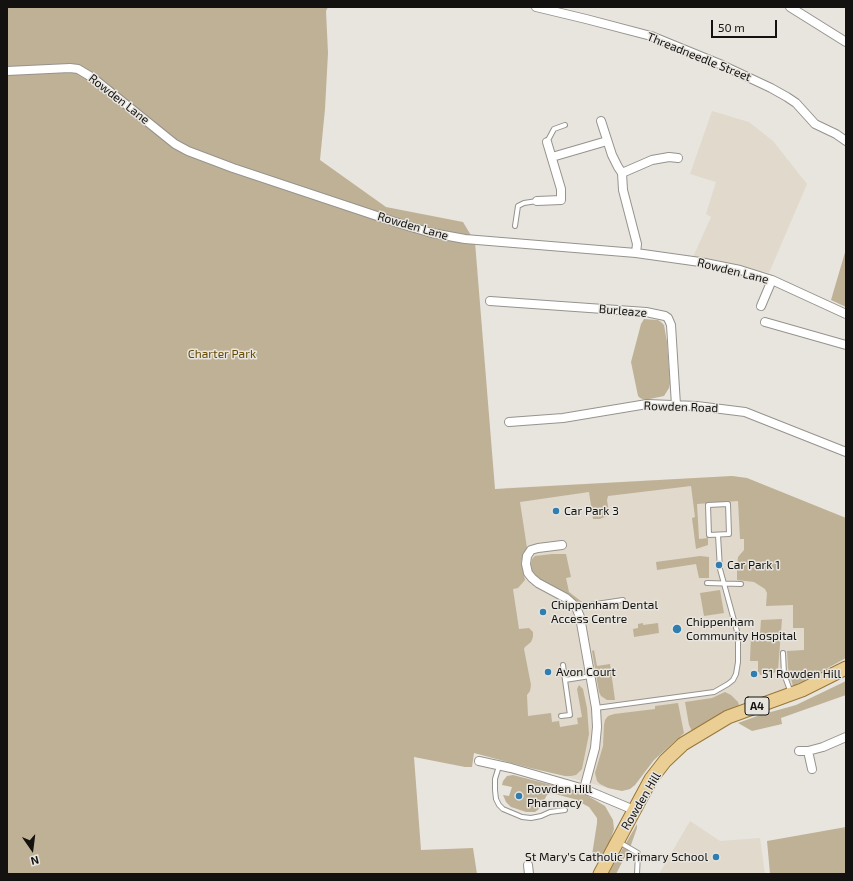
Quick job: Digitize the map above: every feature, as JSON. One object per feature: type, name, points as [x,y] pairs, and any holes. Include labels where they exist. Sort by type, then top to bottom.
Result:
[{"type":"main road","name":"Rowden Hill","points":[[600,874],[634,810],[655,775],[665,762],[683,744],[728,717],[815,685],[846,668]]},
{"type":"street","name":"Threadneedle Street","points":[[536,7],[651,36],[722,65],[787,97],[796,103],[815,124],[836,134],[846,141]]},
{"type":"street","points":[[790,7],[846,42]]},
{"type":"street","name":"Rowden Lane","points":[[7,71],[70,68],[78,69],[93,78],[175,144],[188,151],[233,168],[407,226],[432,233],[465,239],[636,253],[700,262],[740,270],[772,280],[846,314]]},
{"type":"street","points":[[601,121],[607,141],[622,173],[623,190],[637,244],[636,253]]},
{"type":"street","points":[[552,157],[607,141]]},
{"type":"street","points":[[537,201],[561,200],[561,189],[547,142]]},
{"type":"street","points":[[622,173],[652,160],[669,157],[678,158]]},
{"type":"street","points":[[761,306],[772,280]]},
{"type":"street","name":"Burleaze","points":[[490,302],[646,312],[665,316],[668,318],[671,325],[676,405]]},
{"type":"street","points":[[765,322],[846,345]]},
{"type":"street","name":"Rowden Road","points":[[509,422],[563,418],[647,404],[676,405],[745,412],[846,452]]},
{"type":"street","points":[[562,545],[531,550],[527,556],[526,568],[535,581],[566,598],[576,607],[579,612],[596,708],[597,727],[596,743],[584,789]]},
{"type":"street","points":[[799,751],[823,747],[846,737]]},
{"type":"street","points":[[808,750],[812,769]]},
{"type":"street","points":[[479,761],[499,765],[584,789],[634,810]]},
{"type":"street","points":[[528,865],[529,874]]},
{"type":"lane","points":[[547,142],[554,129],[565,125]]},
{"type":"lane","points":[[515,226],[518,206],[524,203],[537,201]]},
{"type":"lane","points":[[728,504],[729,534],[718,535],[709,535],[708,505],[728,504]]},
{"type":"lane","points":[[596,708],[714,692],[728,684],[736,674],[738,662],[738,641],[736,627],[720,568],[718,535]]},
{"type":"lane","points":[[706,583],[741,584]]},
{"type":"lane","points":[[576,607],[623,600]]},
{"type":"lane","points":[[783,652],[784,674],[791,694]]},
{"type":"lane","points":[[561,716],[570,715],[563,665]]},
{"type":"lane","points":[[565,680],[590,676]]},
{"type":"lane","points":[[499,765],[495,790],[499,805],[503,809],[522,817],[531,818],[550,812],[565,810]]},
{"type":"lane","points":[[617,841],[638,853],[637,874]]},
{"type":"shaded area","points":[[712,111],[749,122],[773,141],[807,184],[769,273],[693,257],[711,217],[706,214],[716,182],[690,174]]},
{"type":"shaded area","name":"Chippenham Community Hospital","points":[[732,476],[747,478],[846,518],[846,658],[793,686],[753,699],[721,713],[676,740],[654,760],[635,785],[628,790],[616,790],[540,770],[515,715],[505,488]]},
{"type":"shaded area","name":"St Mary's Catholic Primary School","points":[[690,821],[720,841],[760,838],[765,874],[659,874]]},
{"type":"green space","name":"Charter Park","points":[[7,7],[328,7],[326,11],[328,53],[320,160],[386,207],[463,222],[475,242],[495,489],[732,476],[747,478],[846,518],[846,658],[793,686],[788,668],[787,651],[804,650],[804,628],[793,628],[793,605],[766,606],[767,593],[765,589],[754,582],[737,580],[738,557],[744,550],[744,539],[740,539],[738,501],[697,504],[699,539],[708,538],[708,545],[696,549],[692,518],[695,517],[691,486],[608,496],[607,500],[609,513],[607,516],[600,519],[593,519],[589,492],[520,502],[527,548],[521,562],[525,580],[518,588],[513,589],[519,629],[529,628],[533,632],[531,642],[524,649],[531,685],[530,691],[527,695],[528,716],[551,713],[552,722],[559,721],[560,727],[578,724],[577,718],[582,717],[577,689],[579,685],[583,689],[587,708],[589,734],[582,769],[576,775],[571,776],[530,768],[474,753],[472,767],[414,757],[421,850],[473,848],[477,874],[7,874]]},
{"type":"green space","points":[[846,249],[846,307],[831,300]]},
{"type":"green space","points":[[644,319],[658,320],[664,325],[667,342],[670,383],[664,396],[645,400],[638,396],[631,362],[641,324]]},
{"type":"green space","points":[[566,554],[571,577],[566,578],[569,592],[582,602],[576,602],[563,591],[540,581],[532,573],[531,564],[532,559],[535,556]]},
{"type":"green space","points":[[700,556],[709,557],[709,578],[699,578],[696,564],[657,570],[656,562]]},
{"type":"green space","points":[[720,590],[724,613],[704,616],[700,593]]},
{"type":"green space","points":[[782,619],[778,670],[774,673],[760,675],[758,672],[758,661],[750,661],[751,634],[760,634],[761,620]]},
{"type":"green space","points":[[643,623],[643,625],[658,623],[659,633],[634,637],[633,629],[638,628],[638,624]]},
{"type":"green space","points":[[594,650],[597,666],[610,664],[615,700],[607,700],[601,696],[599,692],[592,651]]},
{"type":"green space","points":[[846,681],[846,695],[781,718],[782,724],[752,731],[738,723],[796,705]]},
{"type":"green space","points":[[725,692],[731,695],[739,705],[711,719],[692,731],[689,725],[685,702],[712,698]]},
{"type":"green space","points":[[678,703],[684,733],[654,760],[635,785],[630,789],[622,791],[608,788],[597,781],[595,773],[603,746],[605,720],[608,716],[655,709],[655,706]]},
{"type":"green space","points":[[513,775],[583,793],[605,806],[613,820],[614,829],[609,844],[601,856],[598,857],[592,855],[597,818],[589,807],[574,799],[551,793],[547,795],[539,809],[535,812],[526,812],[511,807],[506,802],[503,795],[509,796],[512,787],[502,785],[507,776]]},
{"type":"green space","points":[[637,824],[631,845],[616,874],[608,874]]},
{"type":"green space","points":[[846,827],[846,874],[770,874],[767,841]]},
{"type":"place","name":"Car Park 3","points":[[556,511]]},
{"type":"place","name":"Car Park 1","points":[[719,565]]},
{"type":"place","name":"Chippenham Dental Access Centre","points":[[543,612]]},
{"type":"place","name":"Chippenham Community Hospital","points":[[677,629]]},
{"type":"place","name":"Avon Court","points":[[548,672]]},
{"type":"place","name":"51 Rowden Hill","points":[[754,674]]},
{"type":"place","name":"Rowden Hill Pharmacy","points":[[519,796]]},
{"type":"place","name":"St Mary's Catholic Primary School","points":[[716,857]]}]
